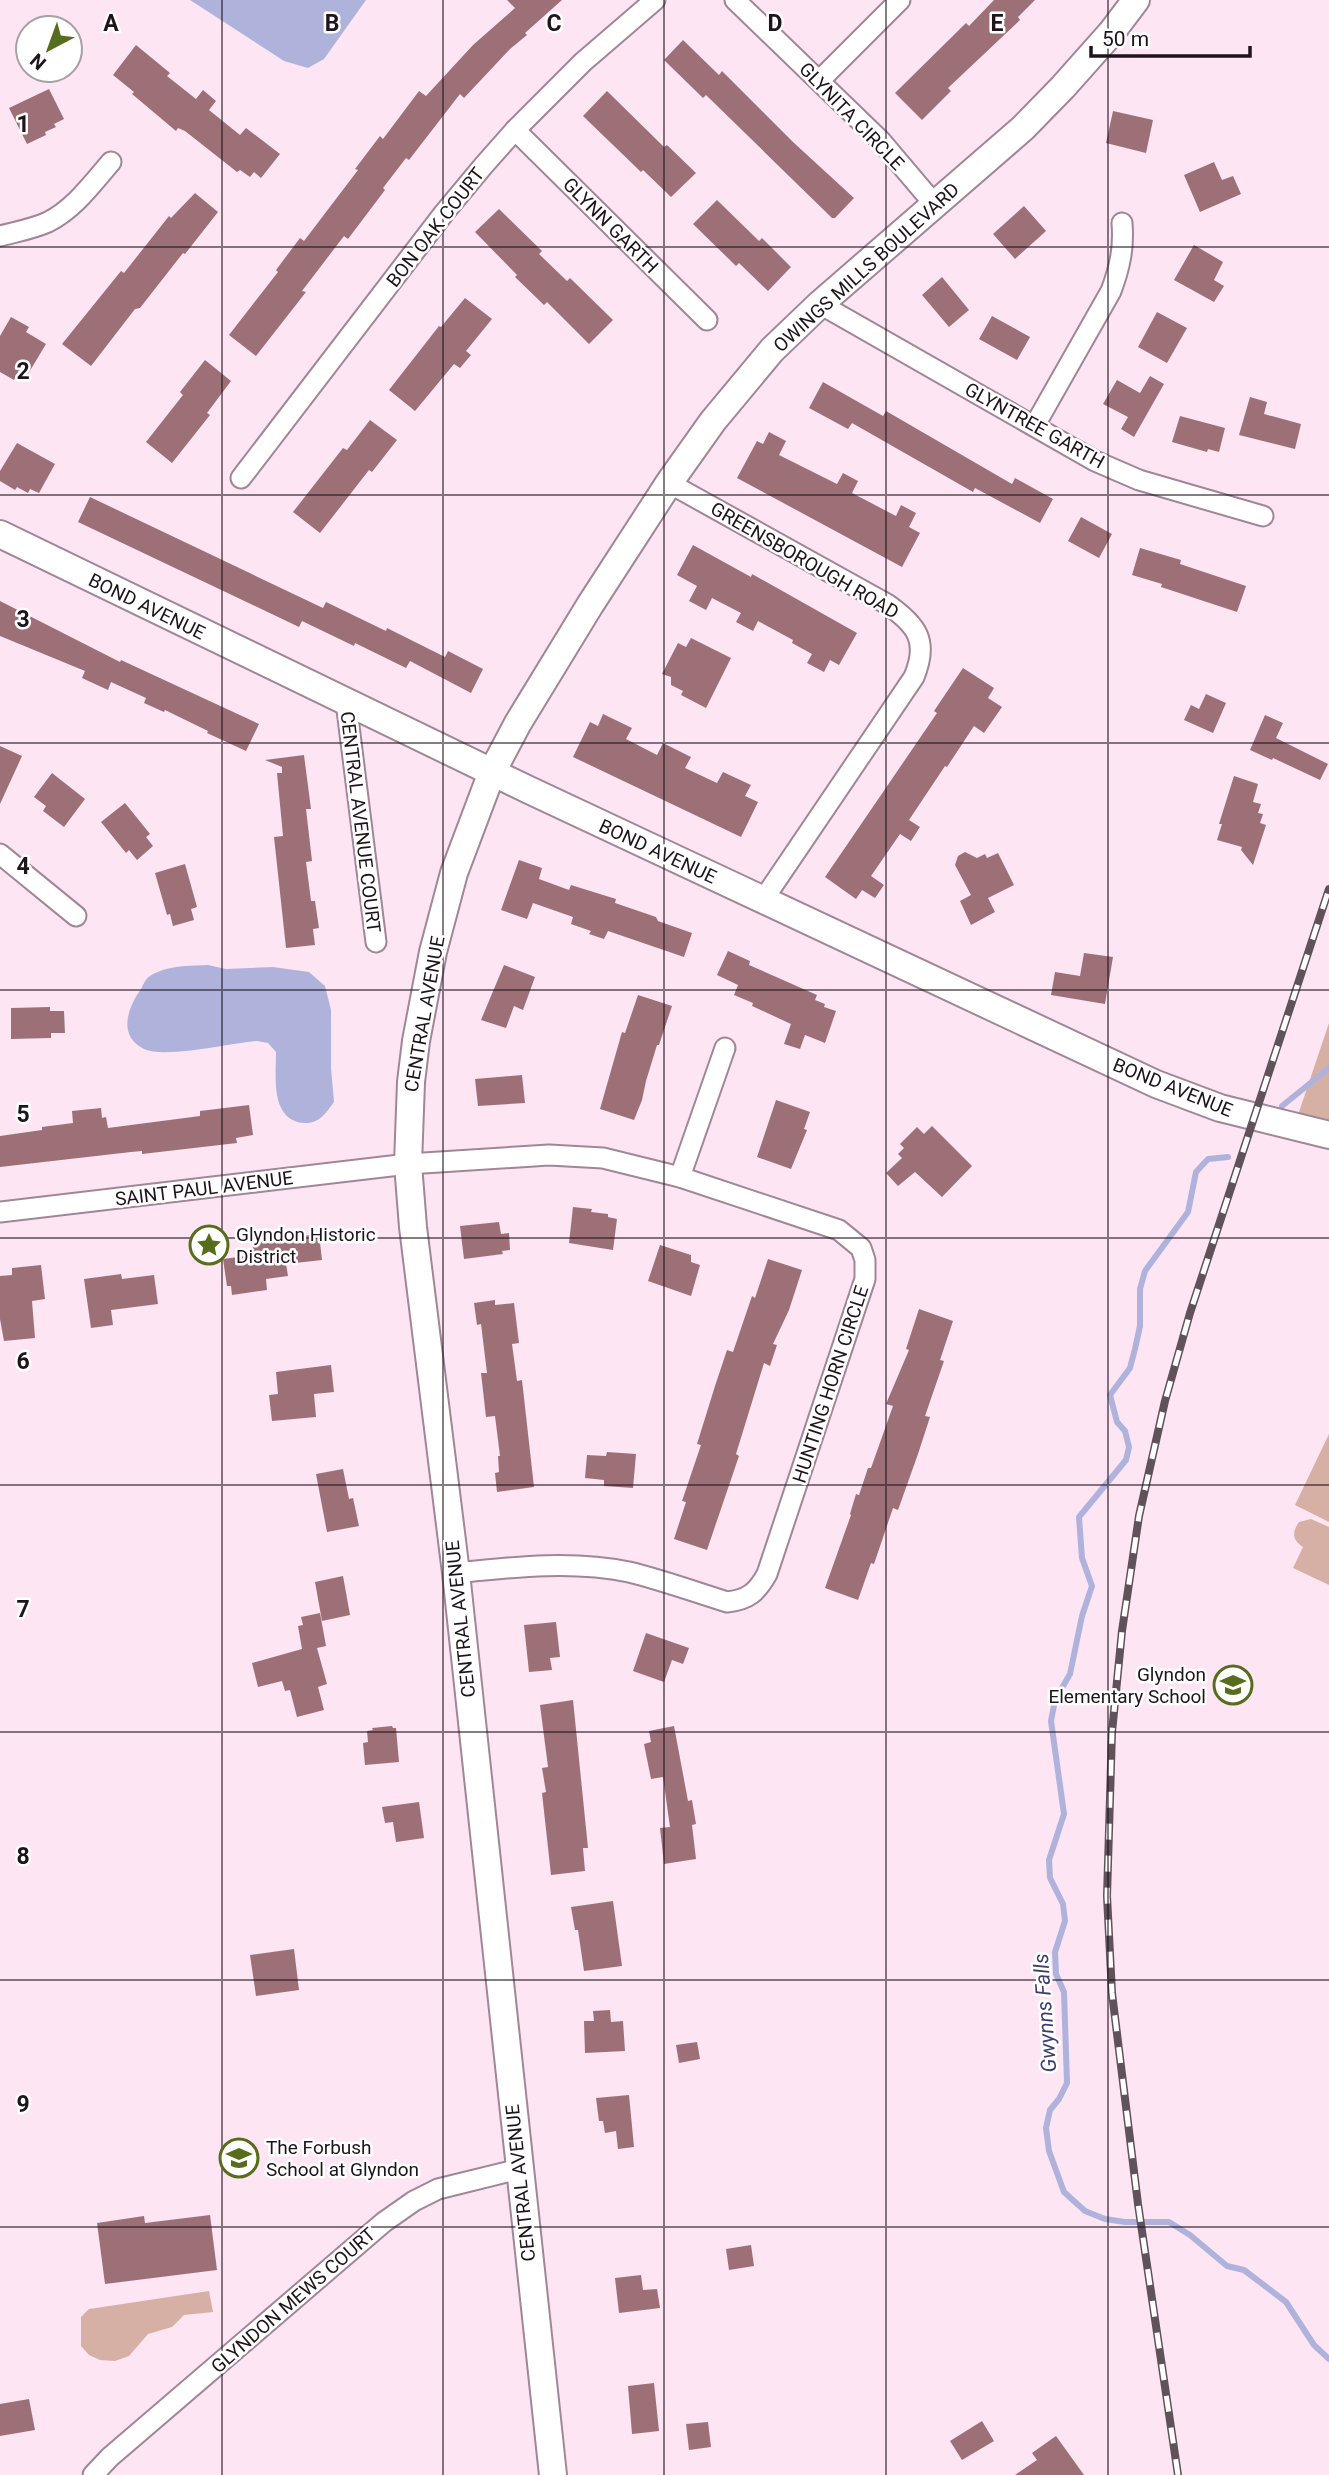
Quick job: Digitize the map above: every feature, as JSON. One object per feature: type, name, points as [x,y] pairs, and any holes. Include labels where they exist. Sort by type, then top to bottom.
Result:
[{"type":"main road","name":"OWINGS MILLS BOULEVARD","points":[[492,772],[542,683],[669,482],[732,396],[772,351],[820,304],[1023,128],[1111,33],[1136,0]]},
{"type":"main road","name":"BOND AVENUE","points":[[0,534],[492,772],[1156,1084],[1220,1108],[1329,1135]]},
{"type":"main road","name":"CENTRAL AVENUE","points":[[492,772],[454,873],[433,952],[412,1069],[408,1164],[456,1573],[553,2475]]},
{"type":"street","name":"BON OAK COURT","points":[[241,478],[444,213],[515,130],[583,62],[655,0]]},
{"type":"street","name":"GLYNITA CIRCLE","points":[[735,0],[880,140],[935,205]]},
{"type":"street","points":[[820,80],[900,0]]},
{"type":"street","name":"GLYNN GARTH","points":[[515,130],[707,320]]},
{"type":"street","points":[[0,236],[46,223],[62,213],[78,200],[111,162]]},
{"type":"street","points":[[1035,425],[1111,291],[1124,244],[1122,223]]},
{"type":"street","name":"GLYNTREE GARTH","points":[[820,304],[1095,461],[1139,480],[1263,516]]},
{"type":"street","name":"GREENSBOROUGH ROAD","points":[[669,482],[887,604],[915,628],[921,646],[920,662],[914,677],[763,900]]},
{"type":"street","name":"CENTRAL AVENUE COURT","points":[[346,702],[376,942]]},
{"type":"street","points":[[0,854],[76,916]]},
{"type":"street","points":[[680,1177],[725,1048]]},
{"type":"street","name":"HUNTING HORN CIRCLE","points":[[408,1164],[549,1155],[603,1158],[680,1177],[839,1230],[861,1248],[865,1260],[865,1279],[771,1561],[759,1588],[750,1596],[740,1601],[727,1602],[628,1572],[584,1567],[526,1566],[456,1573]]},
{"type":"street","name":"SAINT PAUL AVENUE","points":[[0,1212],[408,1164]]},
{"type":"street","name":"GLYNDON MEWS COURT","points":[[93,2475],[110,2457],[384,2222],[414,2201],[438,2189],[519,2169]]},
{"type":"shaded area","points":[[1329,1023],[1329,1123],[1298,1115]]},
{"type":"shaded area","points":[[1329,1434],[1329,1522],[1295,1505]]},
{"type":"shaded area","points":[[1311,1519],[1329,1527],[1329,1585],[1293,1568],[1303,1547],[1295,1539],[1295,1529],[1299,1522]]},
{"type":"shaded area","points":[[209,2291],[213,2312],[184,2315],[172,2327],[148,2334],[129,2356],[115,2361],[100,2360],[89,2355],[81,2346],[81,2317],[89,2309]]},
{"type":"water","points":[[190,0],[366,0],[324,59],[308,68],[284,61]]},
{"type":"water","points":[[208,965],[226,969],[273,967],[309,972],[325,986],[331,1010],[334,1102],[318,1120],[304,1123],[285,1114],[277,1096],[276,1052],[268,1043],[257,1041],[199,1050],[154,1052],[144,1049],[130,1037],[129,1012],[149,977],[171,968]]},
{"type":"building","points":[[507,0],[562,0],[525,33],[527,35],[510,49],[464,98],[460,94],[409,160],[406,158],[348,239],[344,236],[302,291],[306,292],[256,356],[229,335],[278,272],[276,270],[300,238],[304,241],[358,170],[355,169],[380,136],[383,139],[419,91],[426,96],[473,45],[515,8]]},
{"type":"building","points":[[994,0],[1035,0],[1018,17],[1020,20],[948,88],[951,91],[922,120],[895,93],[966,23],[969,26]]},
{"type":"building","points":[[683,40],[719,75],[722,71],[854,198],[835,218],[706,95],[703,98],[664,60]]},
{"type":"building","points":[[136,45],[170,73],[167,76],[196,99],[203,90],[216,101],[209,110],[240,135],[246,128],[280,154],[261,178],[254,172],[250,177],[240,170],[237,172],[185,131],[178,128],[176,131],[113,75]]},
{"type":"building","points":[[49,89],[64,119],[45,132],[46,135],[27,144],[9,108]]},
{"type":"building","points":[[607,91],[664,147],[667,145],[696,173],[671,197],[583,116]]},
{"type":"building","points":[[1113,111],[1153,120],[1146,153],[1106,143]]},
{"type":"building","points":[[1214,162],[1222,180],[1233,176],[1241,194],[1200,212],[1184,175]]},
{"type":"building","points":[[195,193],[218,212],[140,308],[135,309],[91,366],[62,344],[169,216],[171,218]]},
{"type":"building","points":[[717,200],[759,241],[762,238],[791,267],[768,291],[739,263],[736,266],[693,224]]},
{"type":"building","points":[[1024,206],[1046,231],[1015,259],[993,234]]},
{"type":"building","points":[[499,209],[542,251],[539,254],[567,281],[570,278],[613,320],[589,344],[547,302],[544,305],[515,277],[517,275],[475,232]]},
{"type":"building","points":[[1194,245],[1223,262],[1214,280],[1224,286],[1214,302],[1174,280]]},
{"type":"building","points":[[942,277],[969,310],[949,327],[922,295]]},
{"type":"building","points":[[465,298],[492,319],[466,351],[471,355],[460,368],[454,364],[415,411],[389,390],[439,326],[441,327]]},
{"type":"building","points":[[1157,312],[1187,328],[1167,363],[1138,347]]},
{"type":"building","points":[[992,316],[1030,337],[1017,360],[979,339]]},
{"type":"building","points":[[11,317],[29,327],[26,332],[46,344],[28,374],[19,370],[14,380],[0,372],[0,336]]},
{"type":"building","points":[[205,360],[231,381],[207,413],[210,415],[172,463],[146,442],[183,395],[180,392]]},
{"type":"building","points":[[1150,376],[1164,384],[1134,437],[1121,429],[1128,417],[1103,404],[1117,380],[1140,393]]},
{"type":"building","points":[[823,382],[883,416],[886,411],[1012,484],[1015,478],[1053,499],[1040,523],[975,488],[973,492],[852,423],[848,429],[809,408]]},
{"type":"building","points":[[1250,397],[1267,402],[1264,414],[1301,424],[1295,449],[1239,435]]},
{"type":"building","points":[[1180,416],[1225,428],[1219,452],[1208,449],[1207,452],[1172,442]]},
{"type":"building","points":[[370,420],[397,440],[372,472],[369,470],[320,533],[293,512],[343,448],[347,450]]},
{"type":"building","points":[[769,432],[786,441],[779,455],[837,484],[843,473],[858,481],[852,493],[896,516],[901,505],[916,513],[909,527],[920,533],[902,567],[737,478],[757,441],[763,444]]},
{"type":"building","points":[[17,443],[55,464],[39,493],[30,489],[28,493],[17,487],[15,490],[0,481],[0,471]]},
{"type":"building","points":[[90,497],[323,608],[326,602],[445,657],[448,651],[483,669],[471,693],[410,661],[406,668],[302,621],[299,627],[78,522]]},
{"type":"building","points":[[1081,517],[1112,534],[1099,558],[1068,541]]},
{"type":"building","points":[[693,545],[751,577],[752,574],[857,633],[839,665],[830,660],[824,672],[807,663],[812,654],[758,621],[753,631],[736,622],[741,613],[712,598],[706,610],[689,601],[697,586],[677,575]]},
{"type":"building","points":[[1140,548],[1181,560],[1180,564],[1246,586],[1237,612],[1132,575]]},
{"type":"building","points":[[0,601],[120,662],[121,660],[259,724],[246,751],[165,710],[164,712],[144,703],[146,698],[111,682],[108,690],[82,678],[85,671],[0,636]]},
{"type":"building","points":[[691,638],[731,658],[706,708],[681,695],[683,691],[671,685],[671,677],[662,674],[678,643],[686,647]]},
{"type":"building","points":[[963,668],[994,688],[988,698],[1002,707],[984,733],[974,726],[909,820],[920,827],[911,841],[900,834],[871,876],[884,885],[875,898],[862,890],[856,899],[825,877],[937,713],[934,711]]},
{"type":"building","points":[[1206,694],[1226,703],[1213,733],[1184,720],[1191,705],[1199,709]]},
{"type":"building","points":[[603,714],[632,728],[626,739],[657,755],[663,743],[691,757],[685,768],[717,783],[723,772],[751,785],[745,796],[758,802],[741,837],[573,757],[590,722],[598,726]]},
{"type":"building","points":[[1265,715],[1283,723],[1276,738],[1328,764],[1320,780],[1250,750]]},
{"type":"building","points":[[0,746],[22,756],[0,804]]},
{"type":"building","points":[[304,755],[311,809],[306,809],[312,861],[306,862],[311,901],[315,901],[319,928],[313,929],[315,945],[286,948],[274,837],[283,836],[277,773],[282,773],[282,767],[265,760]]},
{"type":"building","points":[[52,773],[85,799],[64,827],[43,811],[46,806],[34,797]]},
{"type":"building","points":[[1234,776],[1258,784],[1253,802],[1261,804],[1258,813],[1263,814],[1260,823],[1266,825],[1253,865],[1241,850],[1242,847],[1217,840],[1222,824],[1219,824]]},
{"type":"building","points":[[125,803],[150,834],[146,837],[153,846],[137,860],[129,850],[126,853],[101,822]]},
{"type":"building","points":[[965,852],[977,858],[985,854],[987,858],[998,853],[1014,885],[988,898],[995,912],[971,925],[960,901],[971,895],[955,865],[958,856]]},
{"type":"building","points":[[519,860],[542,868],[539,879],[569,890],[571,885],[616,899],[615,903],[692,933],[684,957],[608,931],[604,939],[589,934],[591,931],[571,924],[573,917],[533,903],[527,919],[501,910]]},
{"type":"building","points":[[185,864],[197,907],[191,909],[194,920],[173,926],[170,914],[167,915],[155,873]]},
{"type":"building","points":[[728,951],[750,961],[749,965],[817,995],[815,1000],[836,1011],[825,1043],[805,1035],[800,1049],[784,1044],[791,1024],[734,995],[738,985],[717,975]]},
{"type":"building","points":[[1084,953],[1113,957],[1105,1004],[1051,995],[1055,972],[1080,976]]},
{"type":"building","points":[[504,965],[535,977],[523,1010],[514,1006],[506,1028],[481,1020]]},
{"type":"building","points":[[638,995],[672,1006],[634,1120],[600,1109],[622,1032],[625,1033]]},
{"type":"building","points":[[50,1007],[50,1011],[64,1011],[65,1033],[51,1033],[51,1038],[11,1039],[11,1008]]},
{"type":"building","points":[[522,1075],[525,1103],[478,1106],[475,1079]]},
{"type":"building","points":[[776,1100],[810,1112],[804,1129],[807,1130],[791,1169],[757,1157]]},
{"type":"building","points":[[249,1105],[253,1135],[236,1138],[237,1143],[0,1167],[0,1136],[73,1123],[72,1111],[101,1108],[102,1118],[106,1117],[108,1128],[200,1116],[200,1111]]},
{"type":"building","points":[[932,1126],[972,1166],[942,1197],[915,1172],[898,1186],[886,1173],[902,1158],[898,1154],[904,1148],[900,1144],[917,1127],[924,1134]]},
{"type":"building","points":[[573,1207],[592,1209],[591,1212],[608,1214],[608,1217],[617,1219],[613,1250],[569,1243]]},
{"type":"building","points":[[499,1222],[501,1234],[509,1233],[510,1250],[502,1251],[503,1254],[464,1259],[460,1226]]},
{"type":"building","points":[[319,1234],[322,1260],[286,1264],[288,1276],[266,1279],[267,1290],[232,1295],[231,1286],[227,1286],[223,1259],[254,1255],[252,1242]]},
{"type":"building","points":[[660,1245],[691,1255],[691,1262],[700,1265],[691,1296],[648,1281]]},
{"type":"building","points":[[768,1259],[802,1270],[789,1310],[773,1344],[777,1345],[770,1366],[764,1363],[736,1454],[739,1456],[707,1550],[674,1539],[686,1502],[682,1501],[701,1445],[697,1444],[727,1350],[733,1352]]},
{"type":"building","points":[[41,1265],[45,1299],[32,1301],[35,1338],[4,1341],[0,1319],[0,1276],[12,1275],[12,1268]]},
{"type":"building","points":[[121,1274],[122,1279],[154,1275],[158,1304],[111,1310],[113,1325],[91,1328],[84,1279]]},
{"type":"building","points":[[495,1300],[495,1305],[514,1303],[519,1343],[512,1344],[517,1381],[522,1380],[534,1487],[497,1492],[495,1473],[499,1472],[500,1456],[495,1416],[486,1417],[481,1373],[487,1373],[481,1324],[477,1325],[474,1303]]},
{"type":"building","points":[[919,1309],[953,1321],[940,1360],[944,1361],[925,1416],[930,1417],[918,1454],[898,1510],[893,1508],[874,1564],[871,1563],[858,1600],[825,1588],[856,1494],[859,1495],[868,1468],[871,1468],[893,1406],[886,1404],[909,1350],[906,1349]]},
{"type":"building","points":[[331,1365],[334,1392],[314,1394],[316,1417],[272,1421],[269,1395],[278,1394],[276,1372]]},
{"type":"building","points":[[607,1452],[636,1454],[633,1488],[604,1486],[604,1480],[585,1478],[587,1455],[606,1456]]},
{"type":"building","points":[[343,1469],[349,1499],[353,1498],[359,1526],[327,1532],[316,1474]]},
{"type":"building","points":[[343,1576],[350,1615],[322,1621],[315,1582]]},
{"type":"building","points":[[320,1613],[326,1646],[317,1648],[327,1684],[318,1687],[324,1710],[297,1717],[290,1690],[285,1691],[282,1681],[258,1687],[252,1663],[302,1649],[298,1626],[303,1625],[301,1617]]},
{"type":"building","points":[[556,1622],[560,1657],[550,1658],[552,1670],[529,1672],[524,1625]]},
{"type":"building","points":[[646,1633],[689,1648],[683,1664],[672,1660],[664,1682],[633,1671]]},
{"type":"building","points":[[573,1700],[588,1848],[583,1848],[585,1871],[551,1875],[542,1793],[546,1792],[542,1768],[548,1767],[540,1705]]},
{"type":"building","points":[[392,1726],[396,1728],[399,1762],[365,1765],[363,1743],[368,1742],[367,1731]]},
{"type":"building","points":[[674,1726],[688,1801],[692,1800],[696,1824],[692,1825],[696,1859],[664,1864],[660,1828],[670,1827],[663,1777],[651,1779],[644,1744],[651,1742],[649,1731]]},
{"type":"building","points":[[419,1802],[424,1838],[396,1842],[393,1822],[385,1823],[382,1807]]},
{"type":"building","points":[[613,1901],[622,1966],[584,1971],[578,1930],[575,1930],[571,1907]]},
{"type":"building","points":[[294,1949],[299,1990],[256,1996],[250,1955]]},
{"type":"building","points":[[610,2010],[611,2022],[623,2021],[625,2051],[585,2053],[584,2021],[594,2021],[593,2011]]},
{"type":"building","points":[[697,2042],[700,2059],[679,2063],[676,2045]]},
{"type":"building","points":[[629,2095],[634,2147],[618,2149],[616,2131],[605,2133],[603,2121],[599,2121],[596,2098]]},
{"type":"building","points":[[210,2215],[217,2270],[105,2284],[97,2223],[144,2216],[145,2223]]},
{"type":"building","points":[[751,2245],[754,2266],[729,2270],[726,2249]]},
{"type":"building","points":[[641,2275],[643,2290],[657,2289],[660,2308],[619,2313],[615,2278]]},
{"type":"building","points":[[654,2383],[659,2431],[632,2434],[628,2386]]},
{"type":"building","points":[[29,2399],[35,2430],[0,2436],[0,2404]]},
{"type":"building","points":[[982,2421],[994,2441],[962,2460],[950,2441]]},
{"type":"building","points":[[708,2422],[711,2447],[689,2450],[686,2424]]},
{"type":"building","points":[[1056,2436],[1084,2475],[1015,2475],[1037,2460],[1032,2453]]},
{"type":"waterway","name":"Gwynns Falls","points":[[1282,1106],[1329,1068]]},
{"type":"waterway","name":"Gwynns Falls","points":[[1228,1157],[1208,1159],[1196,1172],[1188,1212],[1145,1271],[1140,1289],[1140,1326],[1130,1368],[1110,1395],[1117,1422],[1125,1431],[1129,1447],[1126,1460],[1079,1517],[1082,1558],[1092,1586],[1082,1616],[1070,1674],[1055,1700],[1051,1721],[1064,1814],[1049,1860],[1050,1878],[1063,1904],[1065,1921],[1055,1952],[1056,1974],[1064,1992],[1067,2083],[1050,2110],[1046,2128],[1049,2151],[1064,2192],[1085,2211],[1105,2219],[1125,2222],[1169,2222],[1190,2235],[1227,2266],[1244,2270],[1286,2302],[1314,2345],[1329,2359]]},
{"type":"railway","points":[[1178,2475],[1138,2204],[1112,1993],[1107,1896],[1112,1732],[1122,1631],[1139,1516],[1165,1401],[1190,1313],[1329,889]]},
{"type":"place","name":"Glyndon Historic District","points":[[209,1245]]},
{"type":"place","name":"Glyndon Elementary School","points":[[1233,1685]]},
{"type":"place","name":"The Forbush School at Glyndon","points":[[239,2158]]}]
